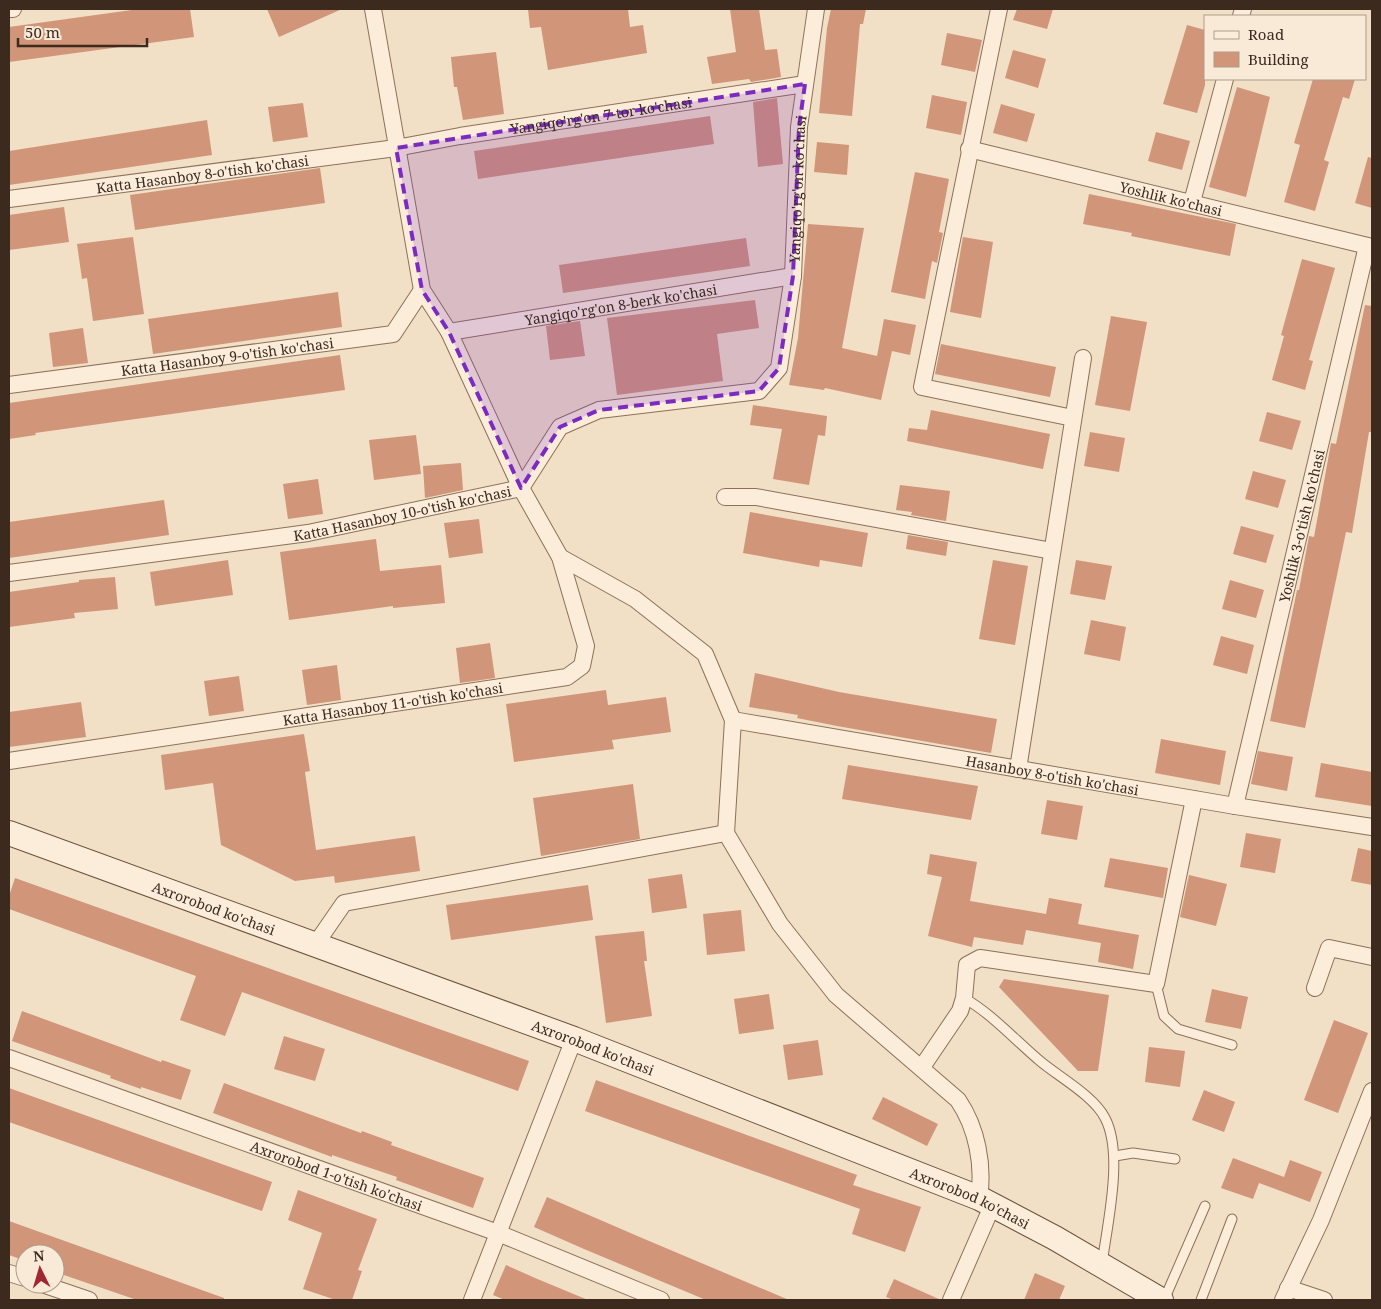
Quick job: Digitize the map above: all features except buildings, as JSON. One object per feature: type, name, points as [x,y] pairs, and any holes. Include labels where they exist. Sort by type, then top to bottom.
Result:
[{"type":"street","points":[[373,9],[422,290]]},
{"type":"street","name":"Yangiqo'rg'on ko'chasi","points":[[779,368],[793,276],[799,127],[816,9]]},
{"type":"street","points":[[999,9],[922,387],[1074,418]]},
{"type":"street","points":[[1192,202],[1225,80]]},
{"type":"street","name":"Yangiqo'rg'on 7-tor ko'chasi","points":[[396,148],[460,136],[805,84]]},
{"type":"street","name":"Katta Hasanboy 8-o'tish ko'chasi","points":[[9,199],[396,148]]},
{"type":"street","name":"Yoshlik ko'chasi","points":[[969,149],[1370,246]]},
{"type":"street","name":"Yoshlik 3-o'tish ko'chasi","points":[[1235,806],[1370,246]]},
{"type":"street","name":"Yangiqo'rg'on 8-berk ko'chasi","points":[[449,332],[793,276]]},
{"type":"street","name":"Katta Hasanboy 11-o'tish ko'chasi","points":[[9,761],[567,677],[582,666],[586,646],[560,557],[521,488],[449,332],[422,290]]},
{"type":"street","name":"Katta Hasanboy 9-o'tish ko'chasi","points":[[9,385],[393,334],[422,290]]},
{"type":"street","points":[[1018,769],[1083,358]]},
{"type":"street","name":"Katta Hasanboy 10-o'tish ko'chasi","points":[[9,573],[308,533],[521,488],[560,427],[599,410],[759,391],[779,368]]},
{"type":"street","points":[[725,497],[756,497],[1052,551]]},
{"type":"street","points":[[560,557],[635,598],[705,654],[733,720],[726,833],[780,924],[836,995],[922,1067],[958,1100],[967,1113],[978,1154],[981,1182],[986,1201],[951,1300]]},
{"type":"street","name":"Hasanboy 8-o'tish ko'chasi","points":[[733,720],[1235,806],[1372,827]]},
{"type":"street","points":[[922,1067],[960,1011],[964,998],[967,965],[980,958],[1156,984],[1194,799]]},
{"type":"street","name":"Axrorobod ko'chasi","points":[[9,833],[574,1039],[986,1201],[1102,1264],[1163,1300]]},
{"type":"street","points":[[316,945],[344,903],[726,833]]},
{"type":"street","points":[[1315,988],[1329,948],[1372,957]]},
{"type":"street","points":[[472,1300],[574,1039]]},
{"type":"street","name":"Axrorobod 1-o'tish ko'chasi","points":[[9,1058],[498,1233],[661,1300]]},
{"type":"street","points":[[1324,1300],[1286,1294],[1367,1120],[1372,1091]]},
{"type":"street","points":[[65,1292],[89,1300]]},
{"type":"lane","points":[[1156,984],[1164,1016],[1178,1029],[1232,1045]]},
{"type":"lane","points":[[964,998],[979,1007],[1043,1063],[1091,1100],[1105,1118],[1114,1156],[1102,1264]]},
{"type":"lane","points":[[1114,1156],[1133,1153],[1175,1159]]},
{"type":"lane","points":[[1163,1300],[1205,1206]]},
{"type":"lane","points":[[1200,1300],[1232,1219]]},
{"type":"highlighted area","points":[[805,84],[799,127],[793,276],[779,368],[759,391],[599,410],[560,427],[521,488],[449,332],[422,290],[396,148]]}]
